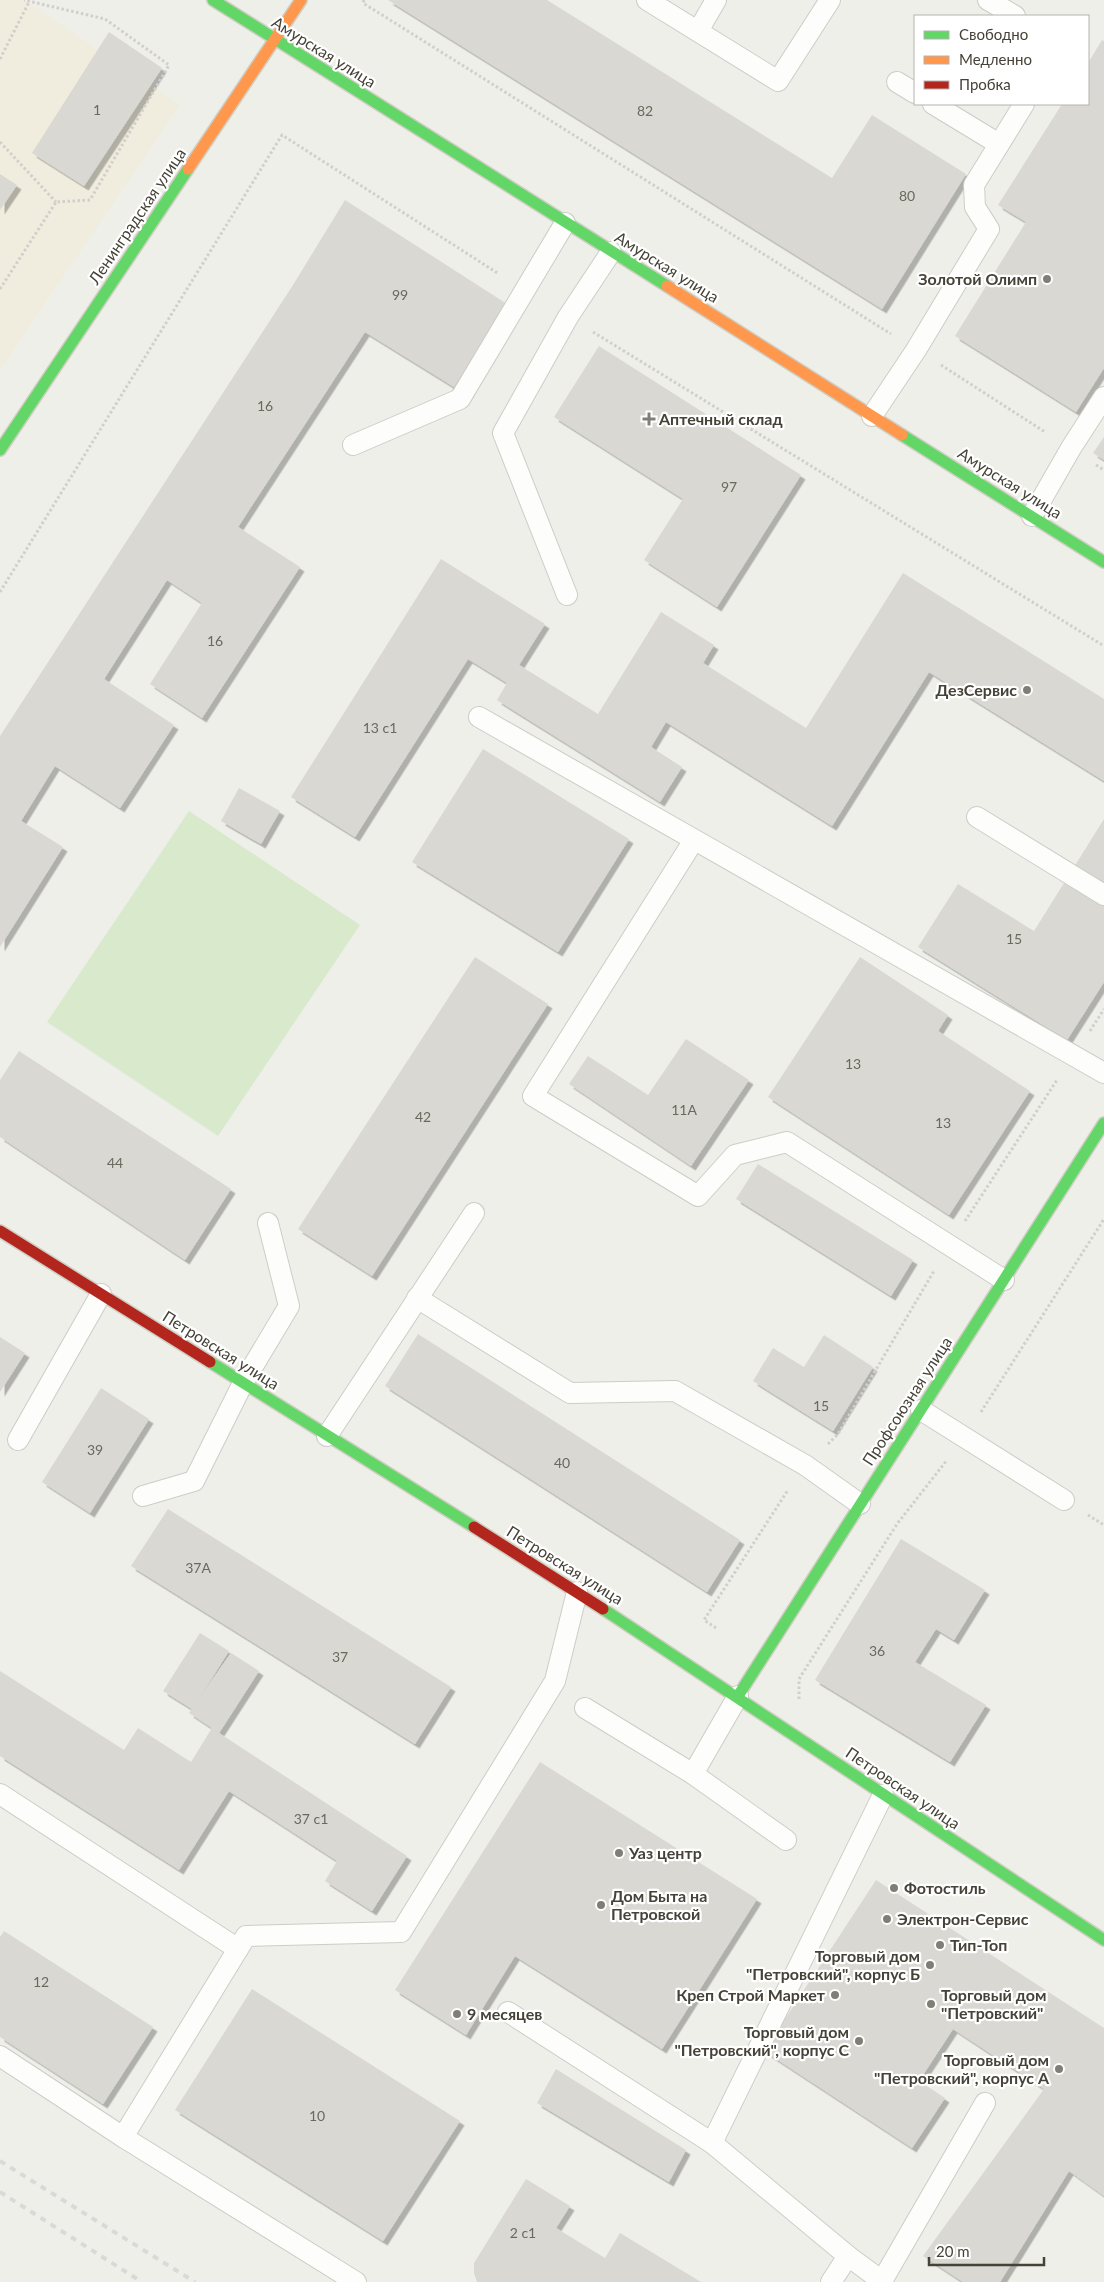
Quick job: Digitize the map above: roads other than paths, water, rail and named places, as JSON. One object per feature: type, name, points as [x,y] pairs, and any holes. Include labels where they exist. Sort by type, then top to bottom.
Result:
[{"type":"street","name":"Амурская улица","points":[[213,0],[1104,562]]},
{"type":"street","name":"Ленинградская улица","points":[[0,450],[301,0]]},
{"type":"street","name":"Профсоюзная улица","points":[[738,1696],[1004,1280],[1101,1134]]},
{"type":"street","name":"Петровская улица","points":[[0,1231],[577,1592],[738,1696],[883,1795],[1104,1940]]},
{"type":"lane","points":[[647,0],[778,81],[830,0]]},
{"type":"lane","points":[[698,31],[716,0]]},
{"type":"lane","points":[[988,0],[1013,15]]},
{"type":"lane","points":[[897,82],[914,92]]},
{"type":"lane","points":[[935,105],[999,144]]},
{"type":"lane","points":[[872,416],[916,350],[989,228],[975,207],[974,185],[1023,105]]},
{"type":"lane","points":[[353,445],[460,399],[565,223]]},
{"type":"lane","points":[[567,595],[503,433],[568,316],[612,252]]},
{"type":"lane","points":[[1032,516],[1071,448],[1104,397]]},
{"type":"lane","points":[[479,717],[1104,1073]]},
{"type":"lane","points":[[977,817],[1104,895]]},
{"type":"lane","points":[[694,840],[534,1096],[698,1196],[735,1155],[787,1142],[1004,1280]]},
{"type":"lane","points":[[327,1436],[474,1213]]},
{"type":"lane","points":[[142,1496],[194,1481],[243,1383],[289,1306],[268,1223]]},
{"type":"lane","points":[[18,1440],[100,1294]]},
{"type":"lane","points":[[417,1298],[570,1393],[675,1391],[805,1464],[860,1504]]},
{"type":"lane","points":[[921,1410],[1064,1500]]},
{"type":"lane","points":[[123,2137],[246,1936],[401,1932],[555,1681],[577,1592]]},
{"type":"lane","points":[[693,1774],[738,1696]]},
{"type":"lane","points":[[585,1708],[693,1774],[786,1840]]},
{"type":"lane","points":[[0,1794],[238,1949]]},
{"type":"lane","points":[[712,2143],[883,1795]]},
{"type":"lane","points":[[508,2012],[712,2143],[881,2282],[984,2103]]},
{"type":"lane","points":[[0,2056],[123,2137],[356,2282]]},
{"type":"lane","points":[[831,2282],[848,2256]]},
{"type":"railway","points":[[0,2161],[195,2282]]},
{"type":"railway","points":[[0,2192],[142,2282]]},
{"type":"place","name":"Золотой Олимп","points":[[1047,279]]},
{"type":"place","name":"Аптечный склад","points":[[649,419]]},
{"type":"place","name":"ДезСервис","points":[[1027,690]]},
{"type":"place","name":"Уаз центр","points":[[619,1853]]},
{"type":"place","name":"Фотостиль","points":[[894,1888]]},
{"type":"place","name":"Дом Быта на Петровской","points":[[601,1905]]},
{"type":"place","name":"Электрон-Сервис","points":[[887,1919]]},
{"type":"place","name":"Тип-Топ","points":[[940,1945]]},
{"type":"place","name":"Торговый дом \"Петровский\", корпус Б","points":[[930,1965]]},
{"type":"place","name":"Креп Строй Маркет","points":[[835,1995]]},
{"type":"place","name":"Торговый дом \"Петровский\"","points":[[931,2004]]},
{"type":"place","name":"9 месяцев","points":[[457,2014]]},
{"type":"place","name":"Торговый дом \"Петровский\", корпус С","points":[[859,2041]]},
{"type":"place","name":"Торговый дом \"Петровский\", корпус А","points":[[1059,2069]]}]
